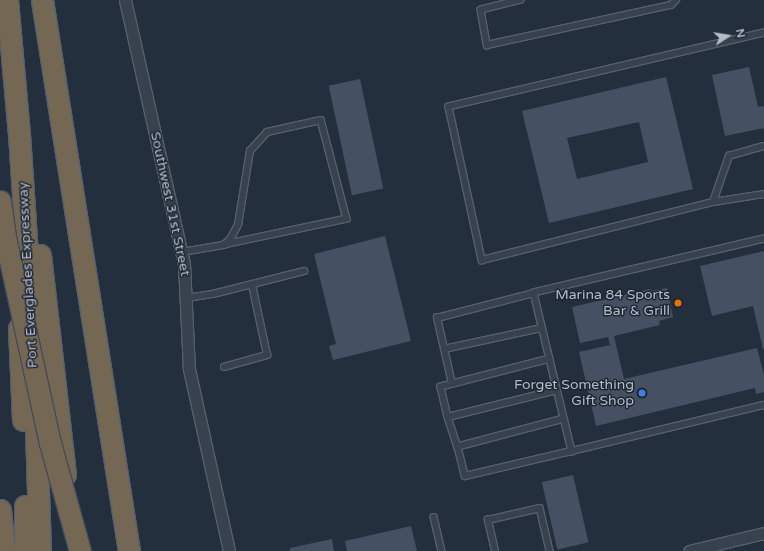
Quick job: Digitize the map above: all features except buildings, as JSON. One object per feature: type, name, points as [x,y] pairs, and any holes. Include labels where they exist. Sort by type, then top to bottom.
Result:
[{"type":"highway","points":[[42,0],[129,551]]},
{"type":"highway","points":[[7,2],[25,114],[73,551]]},
{"type":"highway","name":"Port Everglades Expressway","points":[[7,2],[19,134],[33,348],[40,551]]},
{"type":"highway","points":[[19,134],[13,176],[25,479],[25,551]]},
{"type":"highway","points":[[0,201],[5,237],[50,443],[80,551]]},
{"type":"highway","points":[[1,518],[4,551]]},
{"type":"street","name":"Southwest 31st Street","points":[[126,0],[182,252],[187,298],[189,369],[229,551]]},
{"type":"street","points":[[689,551],[764,533]]},
{"type":"lane","points":[[521,0],[480,10],[487,45],[671,5],[676,0]]},
{"type":"lane","points":[[764,33],[449,107],[482,260],[713,202],[764,194]]},
{"type":"lane","points":[[182,252],[224,245],[347,219],[321,120],[267,132],[250,151],[238,225],[231,238],[224,245]]},
{"type":"lane","points":[[713,202],[729,156],[764,146]]},
{"type":"lane","points":[[452,384],[437,318],[764,239]]},
{"type":"lane","points":[[187,298],[252,285],[304,271]]},
{"type":"lane","points":[[224,367],[267,355],[252,285]]},
{"type":"lane","points":[[534,294],[572,451]]},
{"type":"lane","points":[[444,349],[542,328]]},
{"type":"lane","points":[[550,359],[441,387],[465,476],[764,404]]},
{"type":"lane","points":[[448,417],[557,390]]},
{"type":"lane","points":[[458,447],[564,419]]},
{"type":"lane","points":[[495,551],[488,520],[540,508],[550,551]]},
{"type":"lane","points":[[434,517],[442,551]]},
{"type":"place","name":"Marina 84 Sports Bar & Grill","points":[[678,303]]},
{"type":"place","name":"Forget Something Gift Shop","points":[[642,393]]}]
